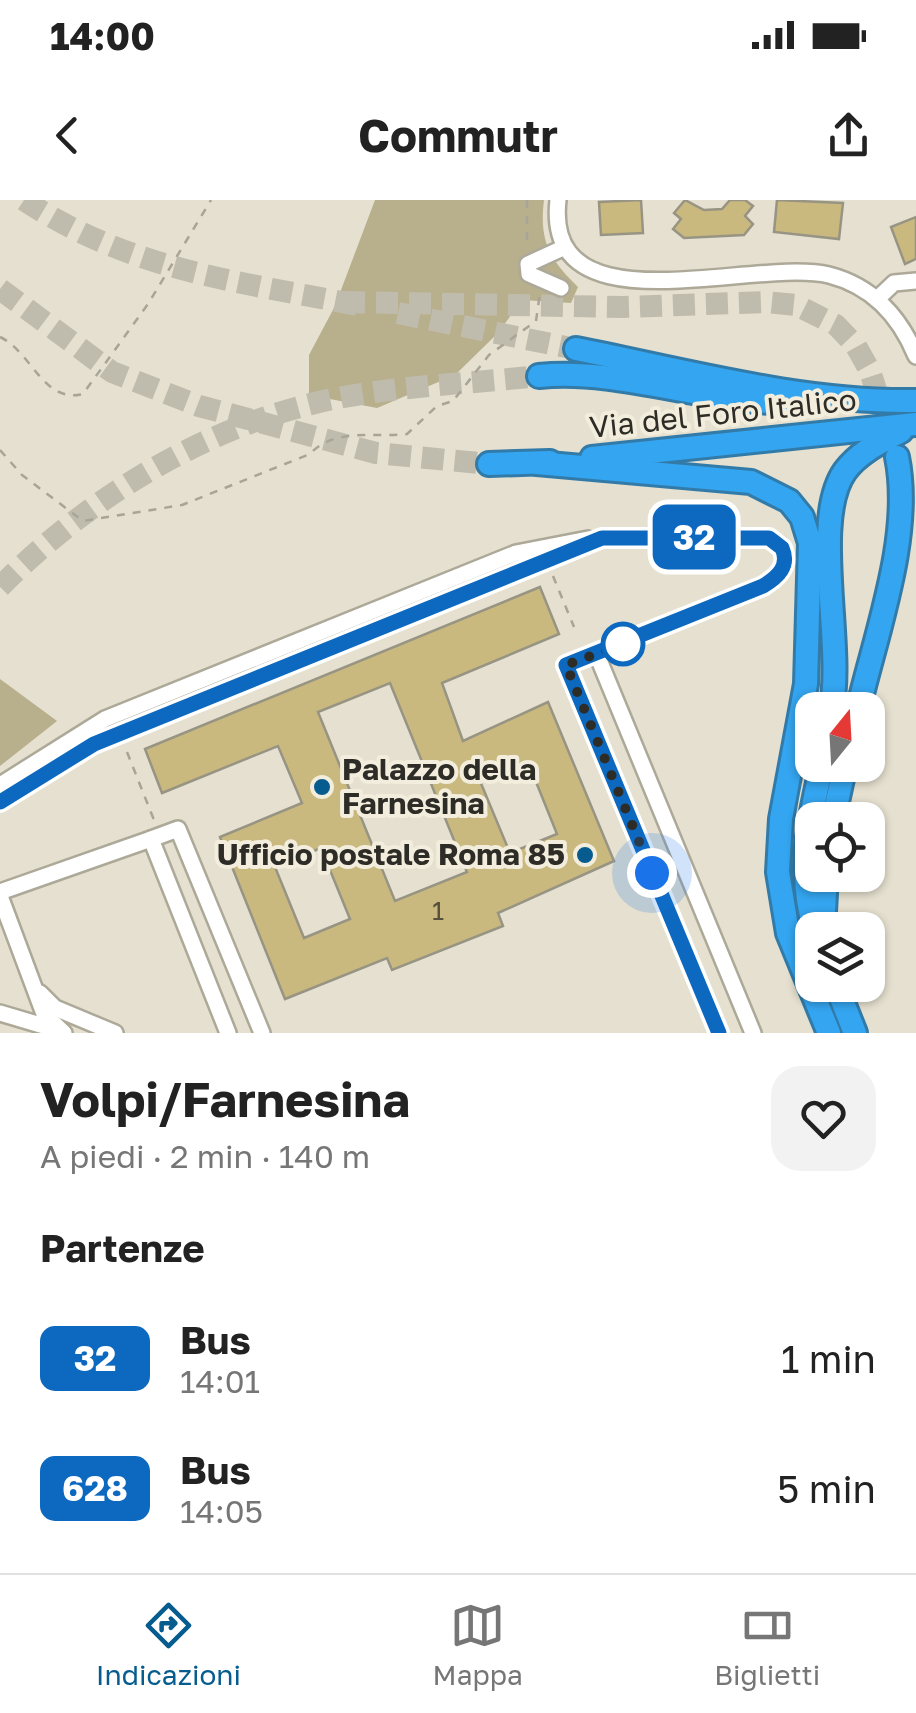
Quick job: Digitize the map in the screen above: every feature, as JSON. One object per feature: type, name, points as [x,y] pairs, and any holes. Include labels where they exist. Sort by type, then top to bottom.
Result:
[{"type":"highway","points":[[576,349],[838,397]]},
{"type":"highway","points":[[539,376],[613,377],[757,401],[838,397]]},
{"type":"highway","name":"Via del Foro Italico","points":[[838,397],[912,412]]},
{"type":"highway","points":[[832,692],[833,499],[840,478],[912,412]]},
{"type":"highway","name":"Via del Foro Italico","points":[[537,463],[912,412]]},
{"type":"highway","points":[[862,692],[899,530],[902,489],[898,458]]},
{"type":"highway","points":[[489,464],[537,463],[750,482],[782,494],[802,517],[811,556],[806,684],[781,819],[778,872],[788,934],[829,1033]]},
{"type":"highway","points":[[813,912],[806,891],[805,854],[819,782]]},
{"type":"highway","points":[[842,1002],[854,1033]]},
{"type":"street","points":[[558,200],[558,230],[565,247],[587,271],[610,279],[816,273],[844,280],[877,299],[902,326],[916,356]]},
{"type":"street","points":[[561,288],[529,274],[528,264],[565,247]]},
{"type":"street","points":[[877,299],[897,281],[916,281]]},
{"type":"street","points":[[0,802],[76,752],[602,538]]},
{"type":"street","points":[[0,785],[106,719],[516,552],[552,542],[602,538],[769,538],[782,548],[785,562],[779,574],[763,586],[566,665],[719,1033]]},
{"type":"street","points":[[596,655],[753,1033]]},
{"type":"street","points":[[106,719],[177,712]]},
{"type":"street","points":[[60,1032],[44,1014],[0,894],[178,829],[262,1033]]},
{"type":"street","points":[[156,838],[186,931],[228,1033]]},
{"type":"street","points":[[186,931],[216,919]]},
{"type":"street","points":[[38,990],[55,1008],[115,1033]]},
{"type":"street","points":[[0,1013],[60,1032]]},
{"type":"path","points":[[0,337],[16,346],[54,392],[71,397],[83,394],[148,304],[210,200]]},
{"type":"path","points":[[526,200],[528,264]]},
{"type":"path","points":[[0,450],[22,474],[82,521],[182,504],[310,454],[317,446],[360,433],[406,434],[437,406],[453,400],[489,355],[536,321],[540,282]]},
{"type":"path","points":[[552,576],[574,627]]},
{"type":"path","points":[[127,752],[156,838]]},
{"type":"shaded area","points":[[375,200],[544,200],[543,227],[548,248],[578,287],[571,303],[522,300],[498,333],[455,375],[377,408],[309,395],[309,355],[335,306]]},
{"type":"shaded area","points":[[0,679],[57,721],[0,766]]},
{"type":"building","points":[[641,200],[643,233],[601,235],[599,202]]},
{"type":"building","points":[[685,200],[704,210],[722,209],[730,200],[745,200],[753,206],[745,216],[753,224],[744,235],[684,238],[673,229],[681,219],[674,213]]},
{"type":"building","points":[[777,200],[843,203],[839,239],[774,232]]},
{"type":"building","points":[[916,217],[916,259],[905,264],[891,227]]},
{"type":"building","name":"Palazzo della Farnesina","points":[[540,587],[559,634],[442,683],[463,741],[548,702],[614,861],[498,913],[503,926],[392,970],[387,958],[285,999],[220,837],[302,803],[278,746],[162,793],[145,749]],"holes":[[[390,683],[467,872],[395,901],[318,712]],[[528,762],[557,834],[510,853],[480,781]],[[321,848],[350,919],[304,938],[275,867]]]},
{"type":"tunnel","points":[[24,200],[64,224],[144,258],[226,280],[357,305]]},
{"type":"tunnel","points":[[0,289],[112,372],[199,406],[376,453],[489,464]]},
{"type":"tunnel","points":[[343,302],[623,307],[766,302],[796,305],[836,325],[856,346],[870,371],[893,443]]},
{"type":"tunnel","points":[[398,313],[576,349]]},
{"type":"tunnel","points":[[0,587],[69,525],[107,498],[147,472],[231,430],[274,414],[346,397],[539,376]]},
{"type":"bus line","name":"32","points":[[0,802],[46,770],[94,744],[602,538],[769,538],[782,548],[785,562],[779,574],[763,586],[566,665],[719,1033]]},
{"type":"place","name":"Palazzo della Farnesina","points":[[322,787]]},
{"type":"place","name":"Ufficio postale Roma 85","points":[[585,855]]},
{"type":"route","points":[[623,644],[566,665],[652,873]]}]
